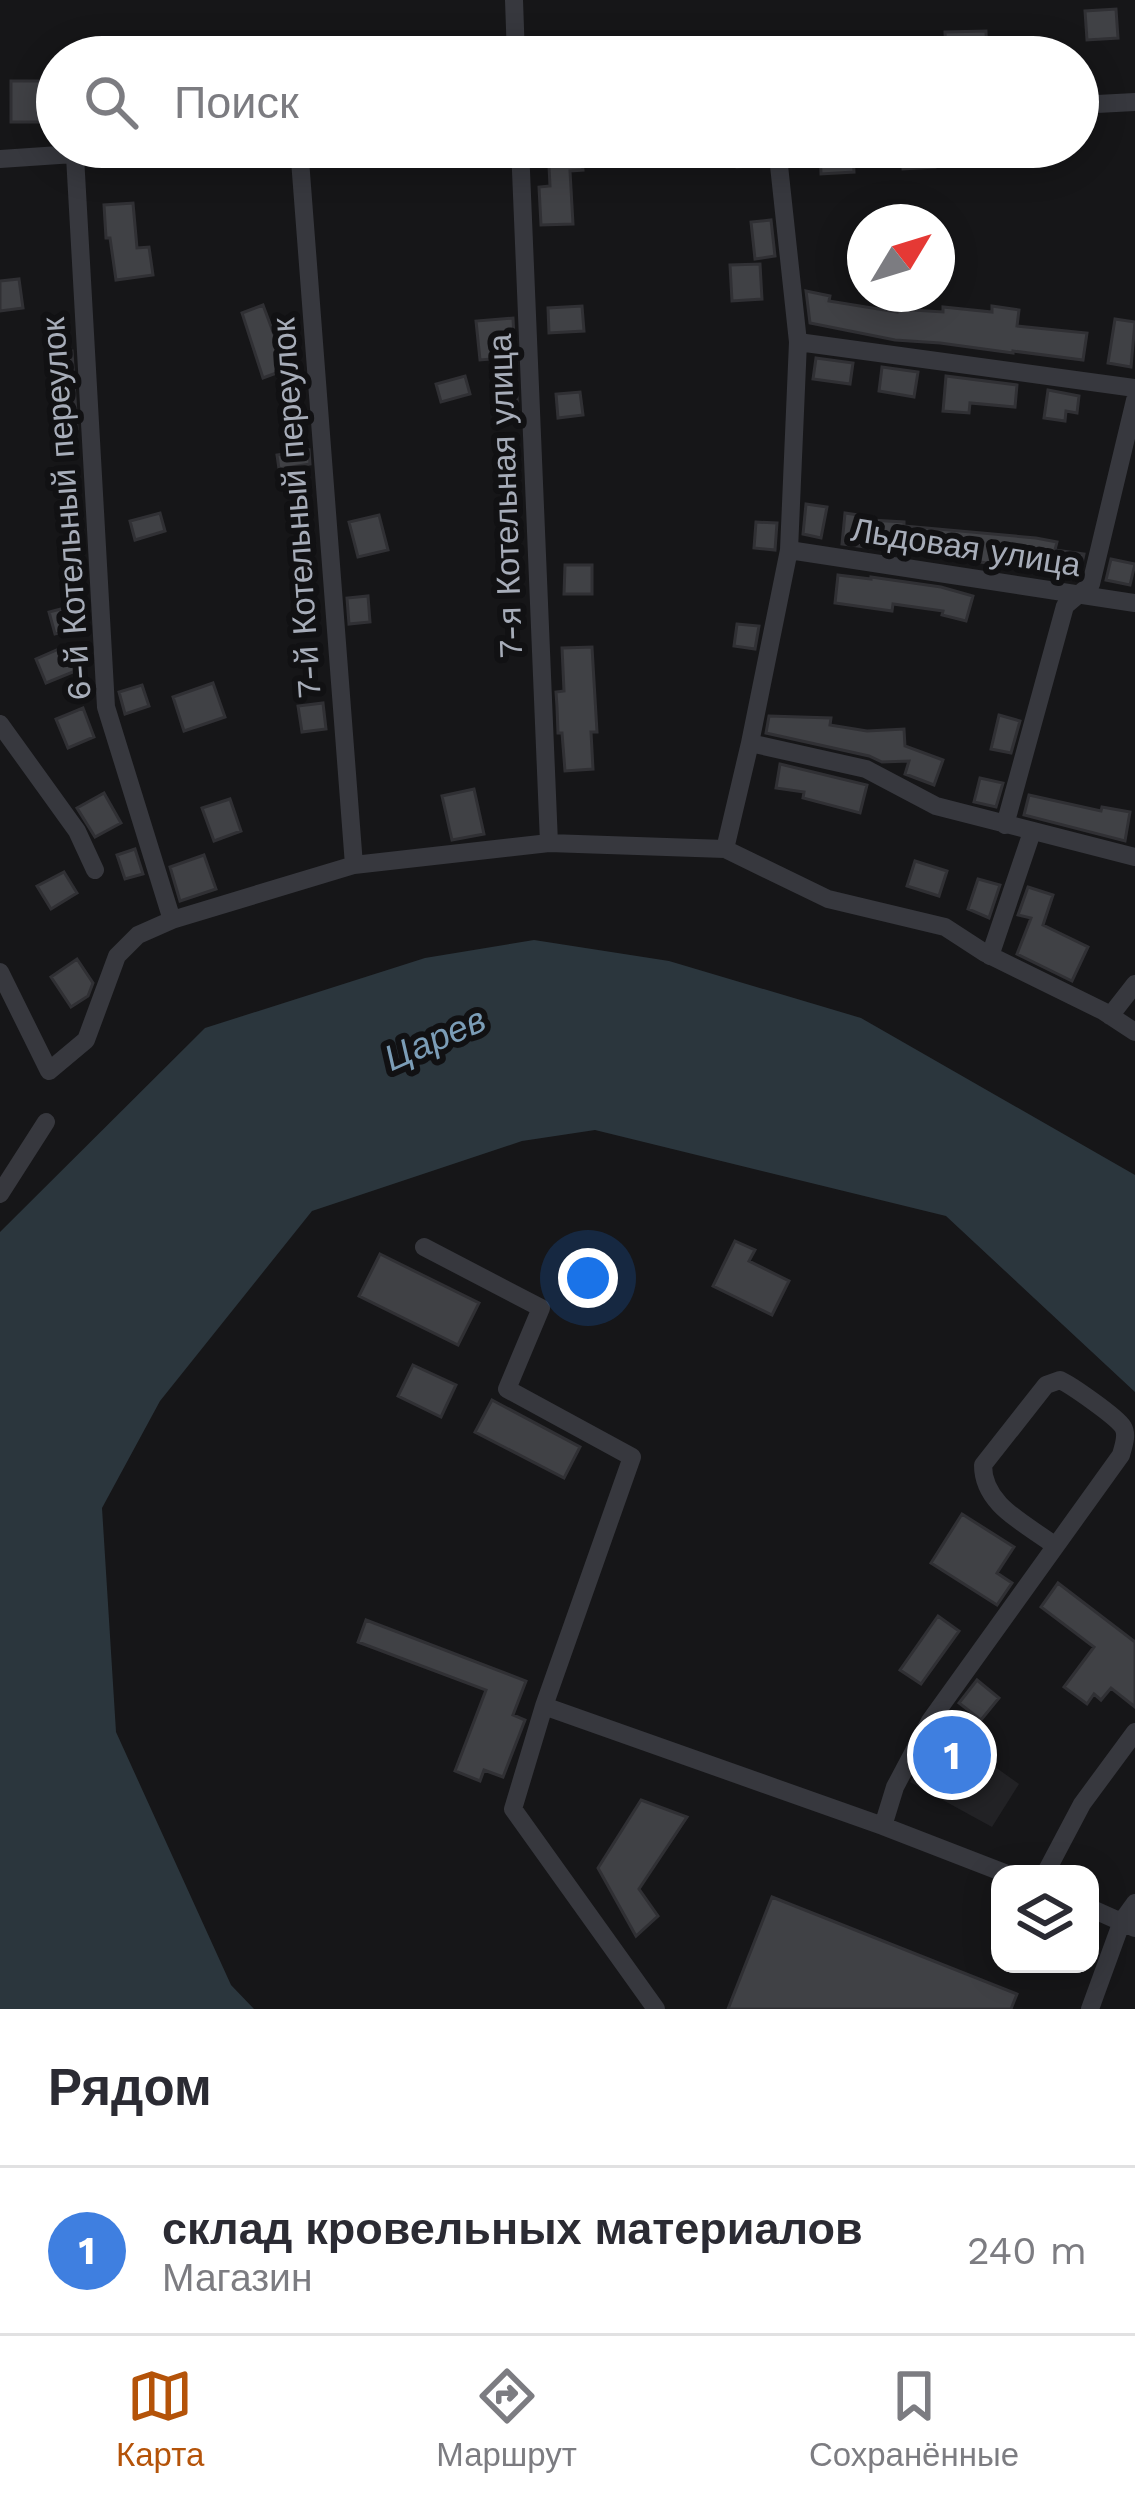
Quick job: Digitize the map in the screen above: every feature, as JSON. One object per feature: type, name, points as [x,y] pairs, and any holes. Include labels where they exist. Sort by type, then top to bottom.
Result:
[{"type":"street","points":[[514,0],[515,36]]},
{"type":"street","points":[[1099,104],[1135,102]]},
{"type":"street","points":[[0,159],[36,158]]},
{"type":"street","name":"6-й Котельный переулок","points":[[76,168],[106,707],[172,920]]},
{"type":"street","name":"7-й Котельный переулок","points":[[300,168],[354,865]]},
{"type":"street","name":"7-я Котельная улица","points":[[521,168],[549,843]]},
{"type":"street","points":[[724,849],[789,550],[798,342],[778,168]]},
{"type":"street","points":[[798,342],[1135,388]]},
{"type":"street","points":[[1005,825],[1065,605],[1090,584],[1135,400]]},
{"type":"street","name":"Льдовая улица","points":[[789,550],[1135,603]]},
{"type":"street","points":[[0,724],[76,831],[95,870]]},
{"type":"street","points":[[750,743],[866,769],[936,806],[1135,856]]},
{"type":"street","points":[[990,956],[1032,832]]},
{"type":"street","points":[[0,972],[49,1071],[86,1040],[117,956],[138,935],[172,920],[354,865],[549,843],[724,849],[828,898],[945,927],[990,956],[1135,1032]]},
{"type":"street","points":[[1110,1016],[1135,984]]},
{"type":"street","points":[[0,1194],[46,1122]]},
{"type":"street","points":[[424,1247],[541,1307],[507,1389],[632,1457],[544,1706],[513,1809],[656,2009]]},
{"type":"street","points":[[884,1826],[895,1787],[930,1721],[1121,1455],[1126,1440],[1123,1426],[1060,1380],[1046,1385],[983,1465],[983,1479],[993,1499],[1054,1545]]},
{"type":"street","points":[[544,1706],[991,1868]]},
{"type":"street","points":[[1050,1865],[1082,1804],[1135,1732]]},
{"type":"street","points":[[1090,2009],[1135,1904]]},
{"type":"street","points":[[1099,1912],[1129,1925]]},
{"type":"shaded area","points":[[942,1729],[1019,1784],[992,1827],[910,1782]]},
{"type":"water","name":"Царев","points":[[534,940],[669,961],[861,1018],[1135,1175],[1135,1392],[946,1216],[595,1130],[522,1141],[312,1211],[160,1401],[102,1508],[116,1732],[231,1985],[254,2009],[0,2009],[0,1232],[205,1028],[425,958]]},
{"type":"building","points":[[1116,9],[1118,38],[1087,36],[1085,11]]},
{"type":"building","points":[[986,31],[986,36],[945,36],[945,32]]},
{"type":"building","points":[[11,81],[36,81],[36,122],[11,122]]},
{"type":"building","points":[[549,168],[583,168],[570,171],[573,224],[541,225],[539,187],[550,186]]},
{"type":"building","points":[[821,168],[854,168],[854,172],[821,174]]},
{"type":"building","points":[[133,203],[137,248],[149,247],[153,275],[116,280],[104,205]]},
{"type":"building","points":[[771,220],[775,256],[755,259],[751,222]]},
{"type":"building","points":[[760,264],[762,299],[732,301],[730,265]]},
{"type":"building","points":[[19,279],[23,308],[0,311],[0,281]]},
{"type":"building","points":[[806,291],[847,304],[847,312],[955,312],[955,308],[992,312],[992,306],[1019,310],[1017,326],[1087,333],[1083,360],[895,340],[810,323]]},
{"type":"building","points":[[263,305],[287,369],[263,378],[242,313]]},
{"type":"building","points":[[582,306],[584,331],[549,333],[548,308]]},
{"type":"building","points":[[513,318],[515,357],[480,360],[476,321]]},
{"type":"building","points":[[1115,319],[1135,322],[1131,367],[1108,363]]},
{"type":"building","points":[[72,351],[77,429],[59,431],[54,352]]},
{"type":"building","points":[[816,358],[853,363],[850,384],[813,379]]},
{"type":"building","points":[[882,367],[918,372],[914,397],[879,391]]},
{"type":"building","points":[[465,376],[470,394],[441,402],[436,384]]},
{"type":"building","points":[[946,376],[1017,385],[1015,407],[970,403],[969,413],[943,411]]},
{"type":"building","points":[[1048,390],[1079,396],[1077,413],[1066,411],[1065,421],[1044,418]]},
{"type":"building","points":[[580,392],[583,415],[558,418],[556,394]]},
{"type":"building","points":[[517,396],[518,418],[495,420],[494,397]]},
{"type":"building","points":[[309,450],[310,464],[279,469],[277,455]]},
{"type":"building","points":[[806,504],[827,507],[821,538],[803,534]]},
{"type":"building","points":[[160,513],[165,531],[135,540],[130,521]]},
{"type":"building","points":[[845,513],[904,522],[904,526],[1057,542],[1055,550],[1084,554],[1079,577],[842,544]]},
{"type":"building","points":[[379,515],[388,550],[358,557],[349,522]]},
{"type":"building","points":[[756,522],[777,523],[775,550],[754,548]]},
{"type":"building","points":[[1111,559],[1135,564],[1130,585],[1106,580]]},
{"type":"building","points":[[565,565],[592,565],[592,594],[564,594]]},
{"type":"building","points":[[838,575],[941,587],[973,596],[966,621],[942,615],[943,611],[893,604],[892,611],[835,603]]},
{"type":"building","points":[[368,596],[370,622],[349,624],[347,598]]},
{"type":"building","points":[[76,605],[82,627],[55,634],[49,612]]},
{"type":"building","points":[[737,624],[759,626],[755,649],[734,646]]},
{"type":"building","points":[[68,645],[78,670],[46,683],[36,659]]},
{"type":"building","points":[[592,647],[597,732],[591,732],[593,769],[565,771],[556,692],[564,691],[562,648]]},
{"type":"building","points":[[213,683],[225,717],[184,731],[173,697]]},
{"type":"building","points":[[142,685],[149,706],[125,714],[119,692]]},
{"type":"building","points":[[323,703],[326,729],[302,732],[298,706]]},
{"type":"building","points":[[83,708],[94,737],[68,748],[56,719]]},
{"type":"building","points":[[999,715],[1020,721],[1011,753],[991,749]]},
{"type":"building","points":[[769,716],[831,718],[830,725],[867,731],[904,729],[905,746],[943,760],[934,785],[905,774],[909,761],[882,762],[766,733]]},
{"type":"building","points":[[780,764],[867,785],[860,813],[803,798],[804,792],[776,788]]},
{"type":"building","points":[[980,778],[1003,783],[996,807],[974,802]]},
{"type":"building","points":[[474,789],[484,834],[452,840],[442,796]]},
{"type":"building","points":[[104,793],[121,823],[95,837],[77,808]]},
{"type":"building","points":[[1029,795],[1101,811],[1102,807],[1130,812],[1125,841],[1024,815]]},
{"type":"building","points":[[230,799],[241,831],[214,841],[202,808]]},
{"type":"building","points":[[135,849],[143,874],[125,879],[117,855]]},
{"type":"building","points":[[204,855],[216,889],[180,901],[170,867]]},
{"type":"building","points":[[915,861],[947,871],[939,896],[907,886]]},
{"type":"building","points":[[64,872],[77,893],[51,909],[37,886]]},
{"type":"building","points":[[978,879],[1000,885],[989,918],[968,909]]},
{"type":"building","points":[[1028,887],[1053,895],[1043,925],[1088,947],[1072,981],[1017,954],[1031,918],[1018,915]]},
{"type":"building","points":[[77,959],[93,983],[88,996],[71,1007],[51,977]]},
{"type":"building","points":[[735,1241],[755,1250],[749,1261],[789,1281],[772,1315],[713,1286]]},
{"type":"building","points":[[380,1254],[479,1303],[458,1345],[359,1296]]},
{"type":"building","points":[[413,1365],[456,1385],[441,1417],[398,1396]]},
{"type":"building","points":[[492,1400],[580,1447],[564,1478],[475,1432]]},
{"type":"building","points":[[962,1514],[1014,1547],[997,1573],[1012,1583],[997,1605],[931,1563]]},
{"type":"building","points":[[1058,1583],[1135,1642],[1135,1707],[1111,1688],[1101,1700],[1094,1694],[1087,1704],[1064,1687],[1094,1647],[1041,1607]]},
{"type":"building","points":[[938,1616],[959,1631],[921,1684],[900,1670]]},
{"type":"building","points":[[366,1620],[526,1681],[513,1715],[525,1720],[503,1777],[484,1770],[480,1781],[455,1771],[486,1690],[358,1642]]},
{"type":"building","points":[[977,1680],[999,1698],[981,1720],[959,1703]]},
{"type":"building","points":[[641,1800],[687,1817],[639,1889],[658,1916],[636,1936],[598,1868]]},
{"type":"building","points":[[772,1897],[1017,1994],[1011,2009],[728,2009]]},
{"type":"place","name":"склад кровельных материалов","points":[[952,1755]]}]
